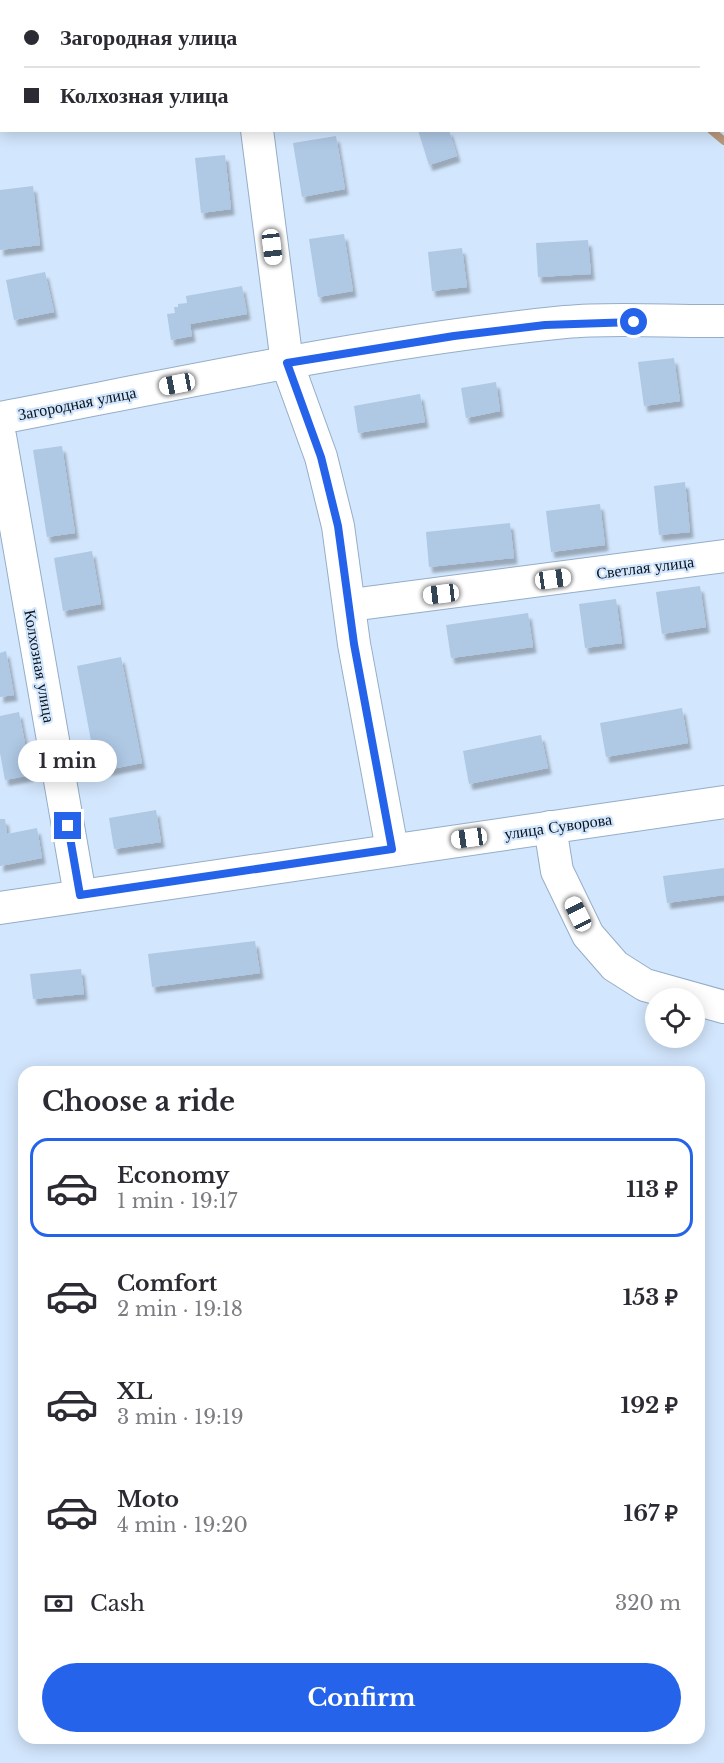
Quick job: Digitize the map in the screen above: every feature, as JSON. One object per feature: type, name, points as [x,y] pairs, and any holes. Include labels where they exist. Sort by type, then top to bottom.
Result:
[{"type":"street","points":[[257,132],[287,363],[321,457],[338,526],[351,605],[354,644],[392,849]]},
{"type":"street","name":"Загородная улица","points":[[0,418],[287,363],[454,336],[567,322],[724,321]]},
{"type":"street","name":"Колхозная улица","points":[[0,436],[80,895]]},
{"type":"street","name":"Светлая улица","points":[[351,605],[724,556]]},
{"type":"street","name":"улица Суворова","points":[[0,908],[724,801]]},
{"type":"street","points":[[550,827],[557,871],[588,935],[615,966],[645,985],[724,1007]]},
{"type":"building","points":[[419,132],[450,132],[457,156],[429,165]]},
{"type":"building","points":[[336,136],[345,189],[302,197],[293,143]]},
{"type":"building","points":[[225,155],[231,209],[201,213],[195,158]]},
{"type":"building","points":[[33,186],[40,245],[0,250],[0,190]]},
{"type":"building","points":[[344,234],[353,291],[318,297],[309,239]]},
{"type":"building","points":[[588,240],[591,274],[538,277],[536,243]]},
{"type":"building","points":[[462,248],[467,287],[432,291],[428,252]]},
{"type":"building","points":[[45,272],[54,312],[14,320],[6,280]]},
{"type":"building","points":[[242,286],[247,314],[190,324],[192,336],[171,340],[167,314],[175,313],[174,307],[178,307],[178,304],[187,303],[186,296]]},
{"type":"building","points":[[674,358],[680,401],[644,406],[638,362]]},
{"type":"building","points":[[496,382],[500,411],[466,418],[461,388]]},
{"type":"building","points":[[420,394],[425,422],[358,433],[354,406]]},
{"type":"building","points":[[62,446],[75,533],[47,537],[33,450]]},
{"type":"building","points":[[685,482],[690,532],[659,535],[654,486]]},
{"type":"building","points":[[600,504],[605,545],[551,552],[546,511]]},
{"type":"building","points":[[510,523],[514,558],[429,567],[426,532]]},
{"type":"building","points":[[92,551],[101,604],[63,611],[54,558]]},
{"type":"building","points":[[700,586],[706,627],[662,634],[656,592]]},
{"type":"building","points":[[616,599],[622,643],[585,648],[579,604]]},
{"type":"building","points":[[528,613],[533,647],[451,658],[446,625]]},
{"type":"building","points":[[6,651],[14,695],[0,697],[0,653]]},
{"type":"building","points":[[121,657],[142,763],[97,772],[77,666]]},
{"type":"building","points":[[682,708],[688,743],[606,757],[600,723]]},
{"type":"building","points":[[19,712],[31,775],[5,780],[0,753],[0,716]]},
{"type":"building","points":[[541,735],[548,768],[469,784],[463,751]]},
{"type":"building","points":[[156,810],[161,842],[114,849],[109,818]]},
{"type":"building","points":[[0,819],[5,819],[7,834],[37,828],[42,858],[0,866]]},
{"type":"building","points":[[724,868],[724,895],[667,903],[663,876]]},
{"type":"building","points":[[255,941],[260,973],[152,987],[148,954]]},
{"type":"building","points":[[81,969],[84,994],[33,999],[30,974]]},
{"type":"waterway","points":[[713,132],[724,141]]},
{"type":"route","points":[[68,826],[80,895],[392,849],[354,644],[351,605],[338,526],[321,457],[287,363],[454,336],[567,322],[634,322]]}]
